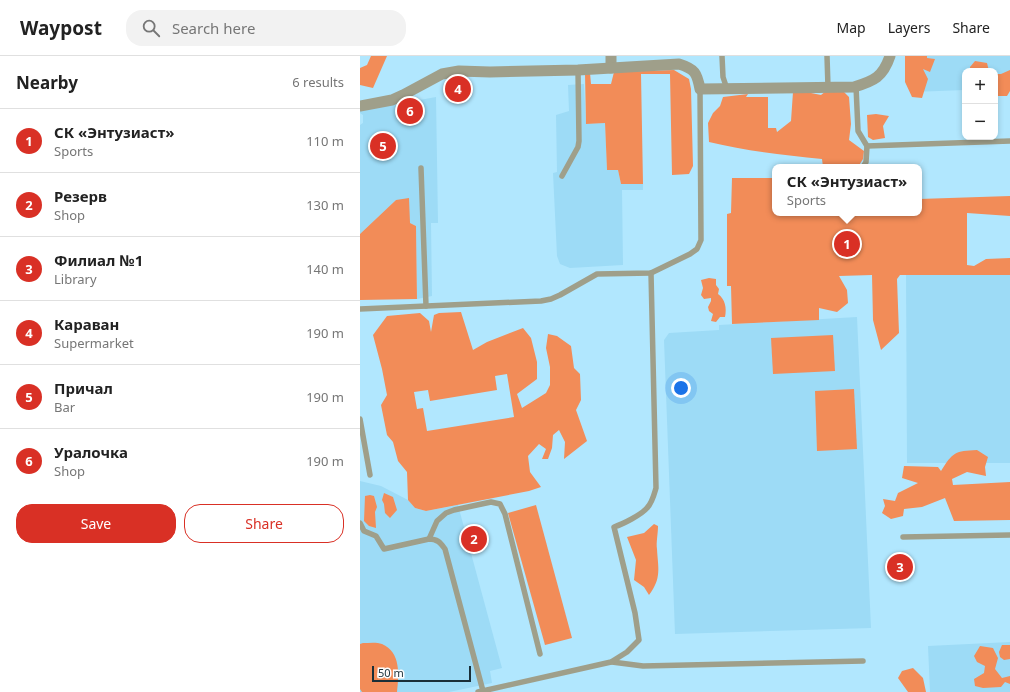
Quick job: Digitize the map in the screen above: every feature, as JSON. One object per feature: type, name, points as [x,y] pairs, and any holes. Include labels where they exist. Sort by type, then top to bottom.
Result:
[{"type":"street","points":[[611,56],[611,68]]},
{"type":"street","points":[[360,106],[392,100],[442,74],[458,71],[490,72],[578,70],[679,64],[690,67],[697,76],[700,89],[856,86],[866,84],[879,77],[886,67],[890,56]]},
{"type":"lane","points":[[722,56],[723,77],[728,89]]},
{"type":"lane","points":[[828,56],[828,87]]},
{"type":"lane","points":[[562,176],[578,147],[579,141],[578,70]]},
{"type":"lane","points":[[856,86],[858,131],[867,146],[865,164]]},
{"type":"lane","points":[[360,309],[541,301],[560,295],[596,274],[651,273],[690,254],[697,249],[701,240],[700,89]]},
{"type":"lane","points":[[867,146],[1010,141]]},
{"type":"lane","points":[[420,168],[426,306]]},
{"type":"lane","points":[[360,523],[364,531],[376,536],[384,550],[429,539],[435,539],[440,542],[445,549],[481,691],[612,662],[628,652],[639,640],[635,613],[614,527],[624,524],[647,509],[656,488],[651,273]]},
{"type":"lane","points":[[360,419],[370,475]]},
{"type":"lane","points":[[429,539],[438,521],[446,513],[491,502],[500,504],[505,514],[540,654]]},
{"type":"lane","points":[[903,537],[1010,535]]},
{"type":"lane","points":[[612,662],[643,666],[863,661]]},
{"type":"shaded area","points":[[371,56],[387,56],[373,88],[360,85],[360,68],[367,65]]},
{"type":"shaded area","points":[[905,56],[927,56],[927,58],[935,59],[930,72],[923,69],[928,79],[922,98],[912,97],[905,82]]},
{"type":"shaded area","points":[[911,56],[1010,56],[1010,89],[998,90],[998,68],[962,68],[962,90],[912,92]]},
{"type":"shaded area","points":[[975,61],[987,63],[988,68],[970,68]]},
{"type":"shaded area","points":[[674,70],[689,79],[691,89],[693,166],[689,174],[672,175],[670,74],[641,74],[643,184],[621,184],[618,170],[607,170],[605,123],[586,124],[585,73],[590,73],[591,84],[611,84],[614,72]]},
{"type":"shaded area","points":[[1010,70],[1010,91],[1007,96],[998,96],[998,74]]},
{"type":"shaded area","points":[[584,84],[586,124],[605,123],[607,170],[618,170],[621,184],[643,184],[643,190],[622,190],[623,265],[570,268],[560,264],[557,256],[553,173],[557,172],[556,115],[569,111],[568,85]]},
{"type":"shaded area","points":[[842,90],[849,97],[851,124],[849,140],[864,151],[863,159],[860,164],[823,164],[822,159],[751,150],[709,142],[708,123],[713,113],[720,106],[723,97],[748,94],[746,97],[768,97],[768,128],[776,128],[777,132],[791,121],[793,92],[806,92],[821,95],[826,91]]},
{"type":"shaded area","points":[[436,97],[438,223],[431,223],[432,296],[417,299],[416,226],[410,223],[396,200],[360,234],[360,125],[363,123],[363,115],[360,111]]},
{"type":"shaded area","points":[[876,114],[889,116],[883,126],[885,138],[873,140],[868,137],[867,115]]},
{"type":"shaded area","points":[[732,178],[772,178],[772,216],[922,216],[922,199],[1010,196],[1010,216],[967,213],[967,265],[974,266],[986,259],[1010,258],[1010,275],[900,275],[897,279],[899,333],[881,350],[873,320],[872,275],[839,276],[847,290],[848,303],[837,312],[819,308],[819,320],[732,324],[731,286],[727,286],[727,214],[731,213]]},
{"type":"shaded area","points":[[409,198],[410,223],[416,226],[417,299],[360,300],[360,234],[396,200]]},
{"type":"shaded area","points":[[906,275],[1010,275],[1010,463],[907,463]]},
{"type":"shaded area","points":[[709,278],[716,279],[716,285],[719,289],[718,294],[724,301],[726,307],[725,317],[720,317],[716,322],[711,321],[713,314],[709,311],[708,307],[711,298],[704,299],[701,295],[703,288],[701,280]]},
{"type":"shaded area","points":[[461,312],[473,350],[487,342],[523,328],[531,338],[537,362],[537,379],[517,394],[522,408],[546,393],[550,385],[550,367],[546,348],[548,334],[557,336],[571,346],[574,368],[580,374],[581,400],[576,410],[587,441],[564,459],[565,442],[559,430],[553,435],[552,448],[548,459],[542,459],[546,449],[539,444],[528,456],[530,472],[541,487],[529,491],[426,511],[415,508],[408,500],[407,472],[398,461],[393,442],[387,435],[381,405],[387,395],[373,335],[387,316],[420,313],[429,321],[431,332],[434,315],[439,313]],"holes":[[[507,374],[514,417],[427,431],[423,408],[417,409],[414,392],[428,390],[430,401],[497,390],[495,376]]]},
{"type":"shaded area","points":[[857,317],[871,628],[675,634],[664,340],[669,333],[719,330],[719,325]]},
{"type":"shaded area","points":[[833,335],[835,371],[773,374],[771,338]]},
{"type":"shaded area","points":[[854,389],[857,449],[817,451],[815,391]]},
{"type":"shaded area","points":[[977,450],[988,457],[985,467],[986,476],[967,472],[952,479],[953,485],[1010,482],[1010,520],[954,521],[945,498],[922,507],[904,509],[903,516],[891,519],[882,513],[885,506],[883,499],[895,501],[898,493],[918,483],[902,478],[904,466],[938,467],[941,471],[955,454],[964,451]]},
{"type":"shaded area","points":[[360,481],[381,486],[408,500],[415,508],[426,511],[458,505],[502,668],[490,671],[492,683],[449,692],[360,692]]},
{"type":"shaded area","points":[[384,493],[393,497],[397,510],[390,518],[385,513],[382,500]]},
{"type":"shaded area","points":[[365,496],[374,496],[377,507],[375,512],[376,528],[369,526],[364,521]]},
{"type":"shaded area","points":[[536,505],[572,638],[545,645],[508,513]]},
{"type":"shaded area","points":[[654,524],[658,526],[658,578],[649,595],[644,587],[634,580],[636,560],[627,537],[644,533]]},
{"type":"shaded area","points":[[1010,642],[1010,692],[930,692],[928,646]]},
{"type":"shaded area","points":[[360,644],[382,644],[393,652],[396,658],[398,671],[397,692],[362,692],[360,689]]},
{"type":"shaded area","points":[[1002,645],[1010,645],[1010,659],[1004,660],[1000,657],[999,652]]},
{"type":"shaded area","points":[[980,646],[993,648],[998,658],[995,669],[1002,678],[1010,676],[1010,684],[1005,682],[1001,687],[983,688],[975,686],[974,679],[984,673],[985,666],[977,662],[974,656]]},
{"type":"shaded area","points":[[913,668],[923,678],[926,692],[908,692],[898,678],[902,671]]},
{"type":"place","name":"Караван","points":[[458,89]]},
{"type":"place","name":"Уралочка","points":[[410,111]]},
{"type":"place","name":"Причал","points":[[383,146]]},
{"type":"place","name":"СК «Энтузиаст»","points":[[847,244]]},
{"type":"place","name":"Резерв","points":[[474,539]]},
{"type":"place","name":"Филиал №1","points":[[900,567]]}]
